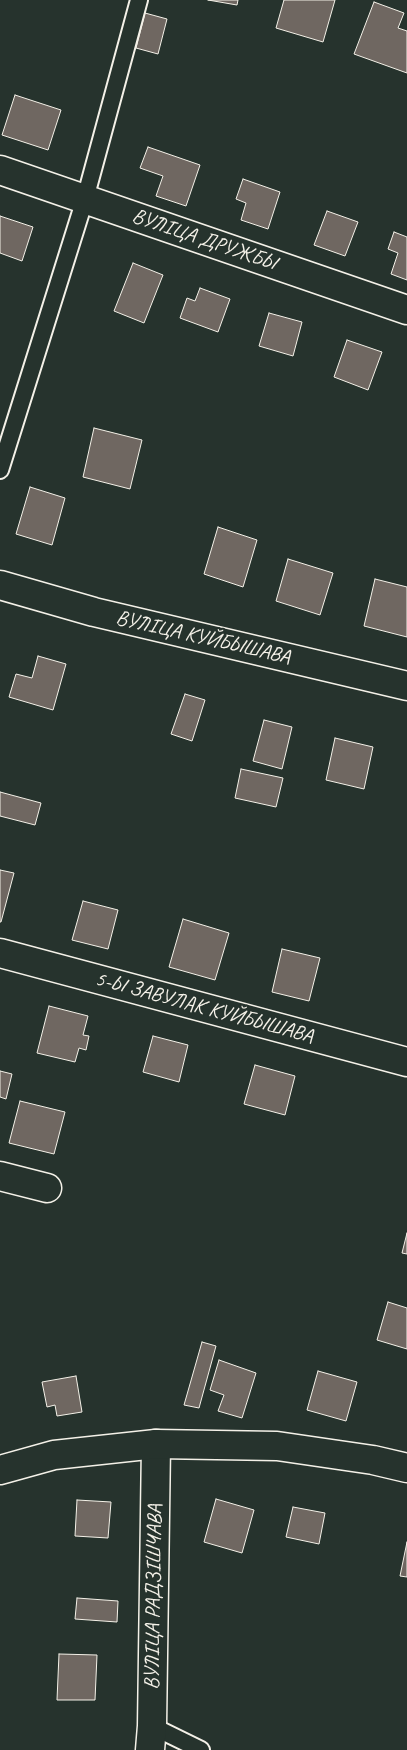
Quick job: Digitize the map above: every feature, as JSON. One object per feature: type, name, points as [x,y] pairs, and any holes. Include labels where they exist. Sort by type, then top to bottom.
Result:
[{"type":"street","name":"ВУЛІЦА ДРУЖБЫ","points":[[0,170],[407,310]]},
{"type":"street","name":"ВУЛІЦА КУЙБЫШАВА","points":[[0,584],[94,612],[407,686]]},
{"type":"street","name":"5-Ы ЗАВУЛАК КУЙБЫШАВА","points":[[0,953],[407,1062]]},
{"type":"street","points":[[0,1176],[47,1188]]},
{"type":"street","points":[[0,1470],[54,1455],[156,1444],[277,1446],[373,1460],[407,1468]]},
{"type":"street","name":"ВУЛІЦА РАДЗІШЧАВА","points":[[151,1738],[156,1444]]},
{"type":"lane","points":[[0,470],[85,199],[139,0]]},
{"type":"lane","points":[[151,1738],[202,1750]]},
{"type":"building","points":[[208,0],[238,0],[237,5]]},
{"type":"building","points":[[284,0],[335,0],[323,42],[276,28]]},
{"type":"building","points":[[374,2],[404,13],[398,28],[407,31],[407,73],[354,54]]},
{"type":"building","points":[[145,13],[167,19],[158,54],[136,48]]},
{"type":"building","points":[[15,95],[61,110],[48,150],[2,135]]},
{"type":"building","points":[[148,147],[200,165],[186,206],[156,196],[163,176],[140,168]]},
{"type":"building","points":[[243,179],[280,192],[268,229],[241,220],[246,203],[236,199]]},
{"type":"building","points":[[327,211],[358,222],[345,256],[314,245]]},
{"type":"building","points":[[0,216],[33,227],[22,261],[0,253]]},
{"type":"building","points":[[394,232],[407,237],[407,280],[391,274],[398,253],[388,249]]},
{"type":"building","points":[[133,263],[163,275],[144,323],[114,311]]},
{"type":"building","points":[[200,288],[230,299],[218,332],[180,318],[187,298],[195,301]]},
{"type":"building","points":[[269,313],[302,322],[293,356],[259,346]]},
{"type":"building","points":[[347,340],[382,352],[368,390],[334,377]]},
{"type":"building","points":[[94,428],[142,440],[130,489],[83,477]]},
{"type":"building","points":[[30,487],[65,498],[52,545],[16,534]]},
{"type":"building","points":[[218,527],[257,540],[243,587],[204,574]]},
{"type":"building","points":[[288,559],[333,573],[320,615],[276,601]]},
{"type":"building","points":[[375,579],[407,587],[407,637],[364,626]]},
{"type":"building","points":[[38,656],[66,664],[53,710],[9,697],[16,674],[32,678]]},
{"type":"building","points":[[185,694],[205,700],[192,741],[171,734]]},
{"type":"building","points":[[264,720],[292,727],[282,769],[253,761]]},
{"type":"building","points":[[335,738],[373,747],[364,789],[326,780]]},
{"type":"building","points":[[241,769],[283,778],[276,807],[235,798]]},
{"type":"building","points":[[0,792],[41,803],[35,825],[0,816]]},
{"type":"building","points":[[0,870],[14,873],[1,922],[0,922]]},
{"type":"building","points":[[83,901],[118,910],[108,949],[72,940]]},
{"type":"building","points":[[183,919],[229,933],[215,980],[169,967]]},
{"type":"building","points":[[282,949],[320,958],[309,1001],[272,992]]},
{"type":"building","points":[[49,1006],[88,1016],[83,1035],[89,1036],[86,1050],[79,1048],[75,1062],[37,1053]]},
{"type":"building","points":[[153,1036],[188,1045],[179,1082],[143,1072]]},
{"type":"building","points":[[255,1065],[295,1076],[285,1115],[244,1104]]},
{"type":"building","points":[[0,1071],[12,1074],[6,1099],[0,1097]]},
{"type":"building","points":[[20,1101],[65,1112],[54,1154],[9,1143]]},
{"type":"building","points":[[407,1233],[407,1254],[402,1253]]},
{"type":"building","points":[[388,1302],[407,1308],[407,1349],[377,1340]]},
{"type":"building","points":[[202,1342],[216,1346],[199,1408],[184,1405]]},
{"type":"building","points":[[219,1360],[256,1373],[242,1418],[218,1411],[224,1395],[210,1390]]},
{"type":"building","points":[[318,1371],[357,1382],[346,1421],[307,1410]]},
{"type":"building","points":[[76,1376],[82,1412],[57,1416],[55,1405],[47,1407],[42,1382]]},
{"type":"building","points":[[216,1499],[254,1510],[242,1553],[204,1542]]},
{"type":"building","points":[[77,1500],[111,1502],[108,1538],[75,1536]]},
{"type":"building","points":[[293,1507],[325,1513],[319,1544],[286,1537]]},
{"type":"building","points":[[407,1542],[407,1577],[400,1576]]},
{"type":"building","points":[[77,1598],[118,1601],[117,1622],[75,1619]]},
{"type":"building","points":[[59,1654],[97,1655],[95,1700],[57,1700]]}]
